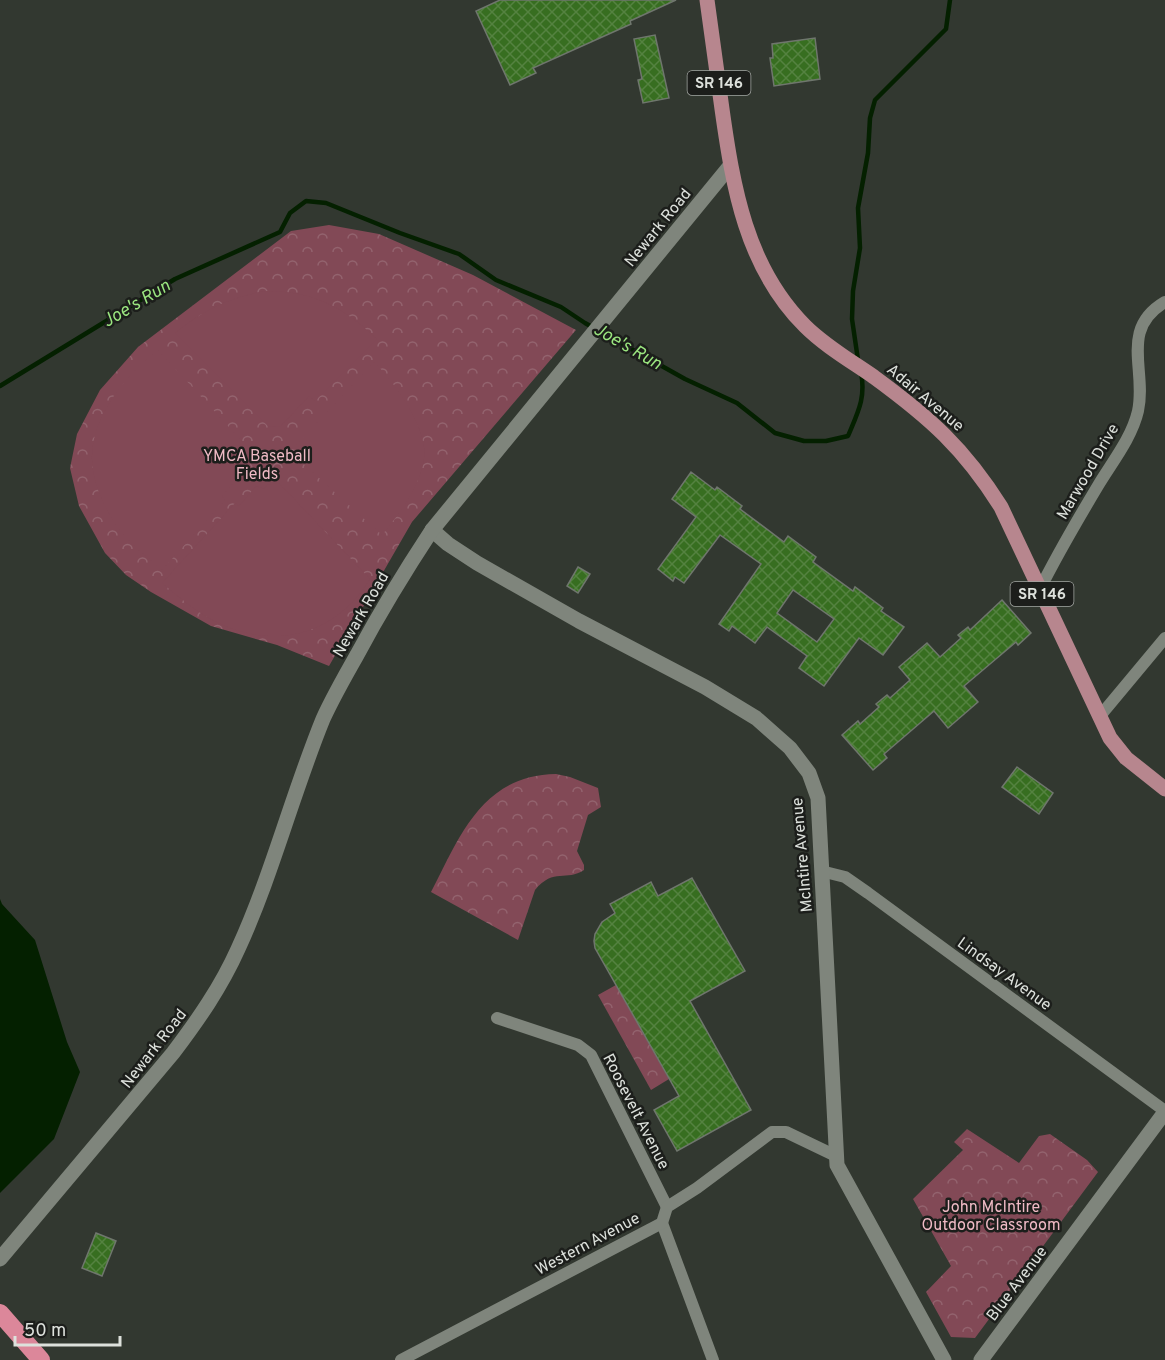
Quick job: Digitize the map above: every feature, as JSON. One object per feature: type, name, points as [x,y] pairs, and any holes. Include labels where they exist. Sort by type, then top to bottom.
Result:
[{"type":"highway","points":[[5,1318],[41,1360]]},
{"type":"main road","name":"SR 146","points":[[707,0],[730,166]]},
{"type":"main road","name":"Adair Avenue","points":[[730,166],[744,223],[755,252],[768,279],[784,302],[820,339],[933,422],[957,446],[984,480],[1001,507],[1110,738],[1126,758],[1165,789]]},
{"type":"street","name":"Newark Road","points":[[0,1259],[173,1053],[219,986],[238,950],[255,909],[324,717],[386,603],[432,530],[730,166]]},
{"type":"street","name":"Marwood Drive","points":[[1040,589],[1060,549],[1134,423],[1140,397],[1137,339],[1148,316],[1165,302]]},
{"type":"street","name":"McIntire Avenue","points":[[432,530],[448,544],[477,562],[579,621],[713,692],[769,728],[790,748],[809,773],[818,798],[837,1165],[944,1360]]},
{"type":"street","points":[[1100,716],[1165,638]]},
{"type":"street","name":"Lindsay Avenue","points":[[821,871],[844,877],[860,887],[1165,1112]]},
{"type":"street","name":"Roosevelt Avenue","points":[[497,1018],[578,1045],[591,1055],[667,1207]]},
{"type":"street","name":"Blue Avenue","points":[[981,1360],[1165,1112]]},
{"type":"street","points":[[667,1207],[697,1188],[772,1132],[786,1132],[836,1156]]},
{"type":"street","name":"Western Avenue","points":[[401,1360],[662,1223],[667,1207]]},
{"type":"street","points":[[662,1223],[713,1360]]},
{"type":"green space","name":"YMCA Baseball Fields","points":[[329,225],[379,234],[473,275],[576,330],[412,522],[329,666],[277,645],[211,626],[126,575],[105,553],[79,506],[70,468],[77,434],[100,390],[138,347],[291,231]]},
{"type":"green space","points":[[266,291],[299,294],[327,303],[352,318],[377,339],[315,401],[309,396],[280,427],[268,426],[175,333],[218,306]]},
{"type":"green space","points":[[158,350],[251,451],[253,461],[222,496],[225,500],[162,570],[139,551],[119,529],[104,504],[96,485],[92,466],[94,440],[105,410],[124,383]]},
{"type":"green space","points":[[374,362],[391,381],[416,420],[424,447],[424,459],[418,480],[402,509],[382,535],[296,457],[296,445]]},
{"type":"green space","points":[[279,483],[370,579],[356,598],[339,614],[301,633],[280,636],[259,635],[236,630],[214,621],[162,583],[235,503],[239,506],[256,486],[264,489],[267,485]]},
{"type":"green space","points":[[556,774],[598,788],[601,807],[588,815],[577,851],[584,870],[548,879],[535,890],[518,940],[431,892],[464,830],[492,797],[509,785],[531,777]]},
{"type":"green space","points":[[616,985],[669,1079],[651,1090],[598,995]]},
{"type":"green space","name":"John McIntire Outdoor Classroom","points":[[967,1129],[1019,1163],[1039,1136],[1050,1134],[1087,1160],[1098,1172],[975,1338],[951,1337],[926,1292],[951,1266],[913,1199],[963,1150],[954,1142]]},
{"type":"shaded area","points":[[0,899],[35,940],[67,1042],[80,1072],[54,1139],[0,1193]]},
{"type":"building","points":[[500,0],[676,0],[630,21],[631,24],[533,68],[536,73],[510,85],[476,11]]},
{"type":"building","points":[[655,35],[669,98],[643,103],[638,80],[642,79],[634,39]]},
{"type":"building","points":[[815,38],[820,79],[774,86],[770,58],[773,58],[772,44]]},
{"type":"building","points":[[691,472],[715,490],[717,487],[742,506],[740,509],[784,542],[788,536],[816,557],[813,562],[853,591],[855,587],[883,608],[881,611],[904,627],[883,655],[859,638],[824,686],[799,668],[807,656],[767,627],[755,643],[732,626],[729,631],[719,624],[761,564],[720,535],[684,583],[675,577],[673,581],[658,569],[696,517],[672,499]],"holes":[[[793,590],[834,619],[817,642],[777,613]]]},
{"type":"building","points":[[578,567],[590,574],[578,593],[567,586]]},
{"type":"building","points":[[1002,600],[1031,633],[1018,645],[1016,642],[964,686],[978,702],[948,728],[934,711],[884,754],[887,758],[873,770],[842,735],[858,721],[860,724],[879,707],[876,704],[887,695],[890,698],[910,680],[899,667],[927,643],[940,657],[961,638],[958,635],[968,627],[970,630]]},
{"type":"building","points":[[1017,767],[1053,793],[1039,814],[1002,787]]},
{"type":"building","points":[[692,878],[745,971],[690,1001],[751,1110],[677,1151],[654,1110],[679,1096],[595,948],[594,941],[602,922],[615,913],[610,904],[651,882],[658,896]]},
{"type":"building","points":[[96,1233],[116,1241],[102,1276],[82,1268]]},
{"type":"waterway","name":"Joe's Run","points":[[858,360],[852,319],[853,291],[860,248],[858,208],[868,153],[870,118],[875,100],[946,29],[950,0]]},
{"type":"waterway","name":"Joe's Run","points":[[0,386],[175,279],[280,232],[290,213],[306,201],[326,203],[459,254],[496,280],[561,307],[685,379],[737,403],[775,433],[804,441],[826,441],[848,436],[862,397],[861,372]]}]
